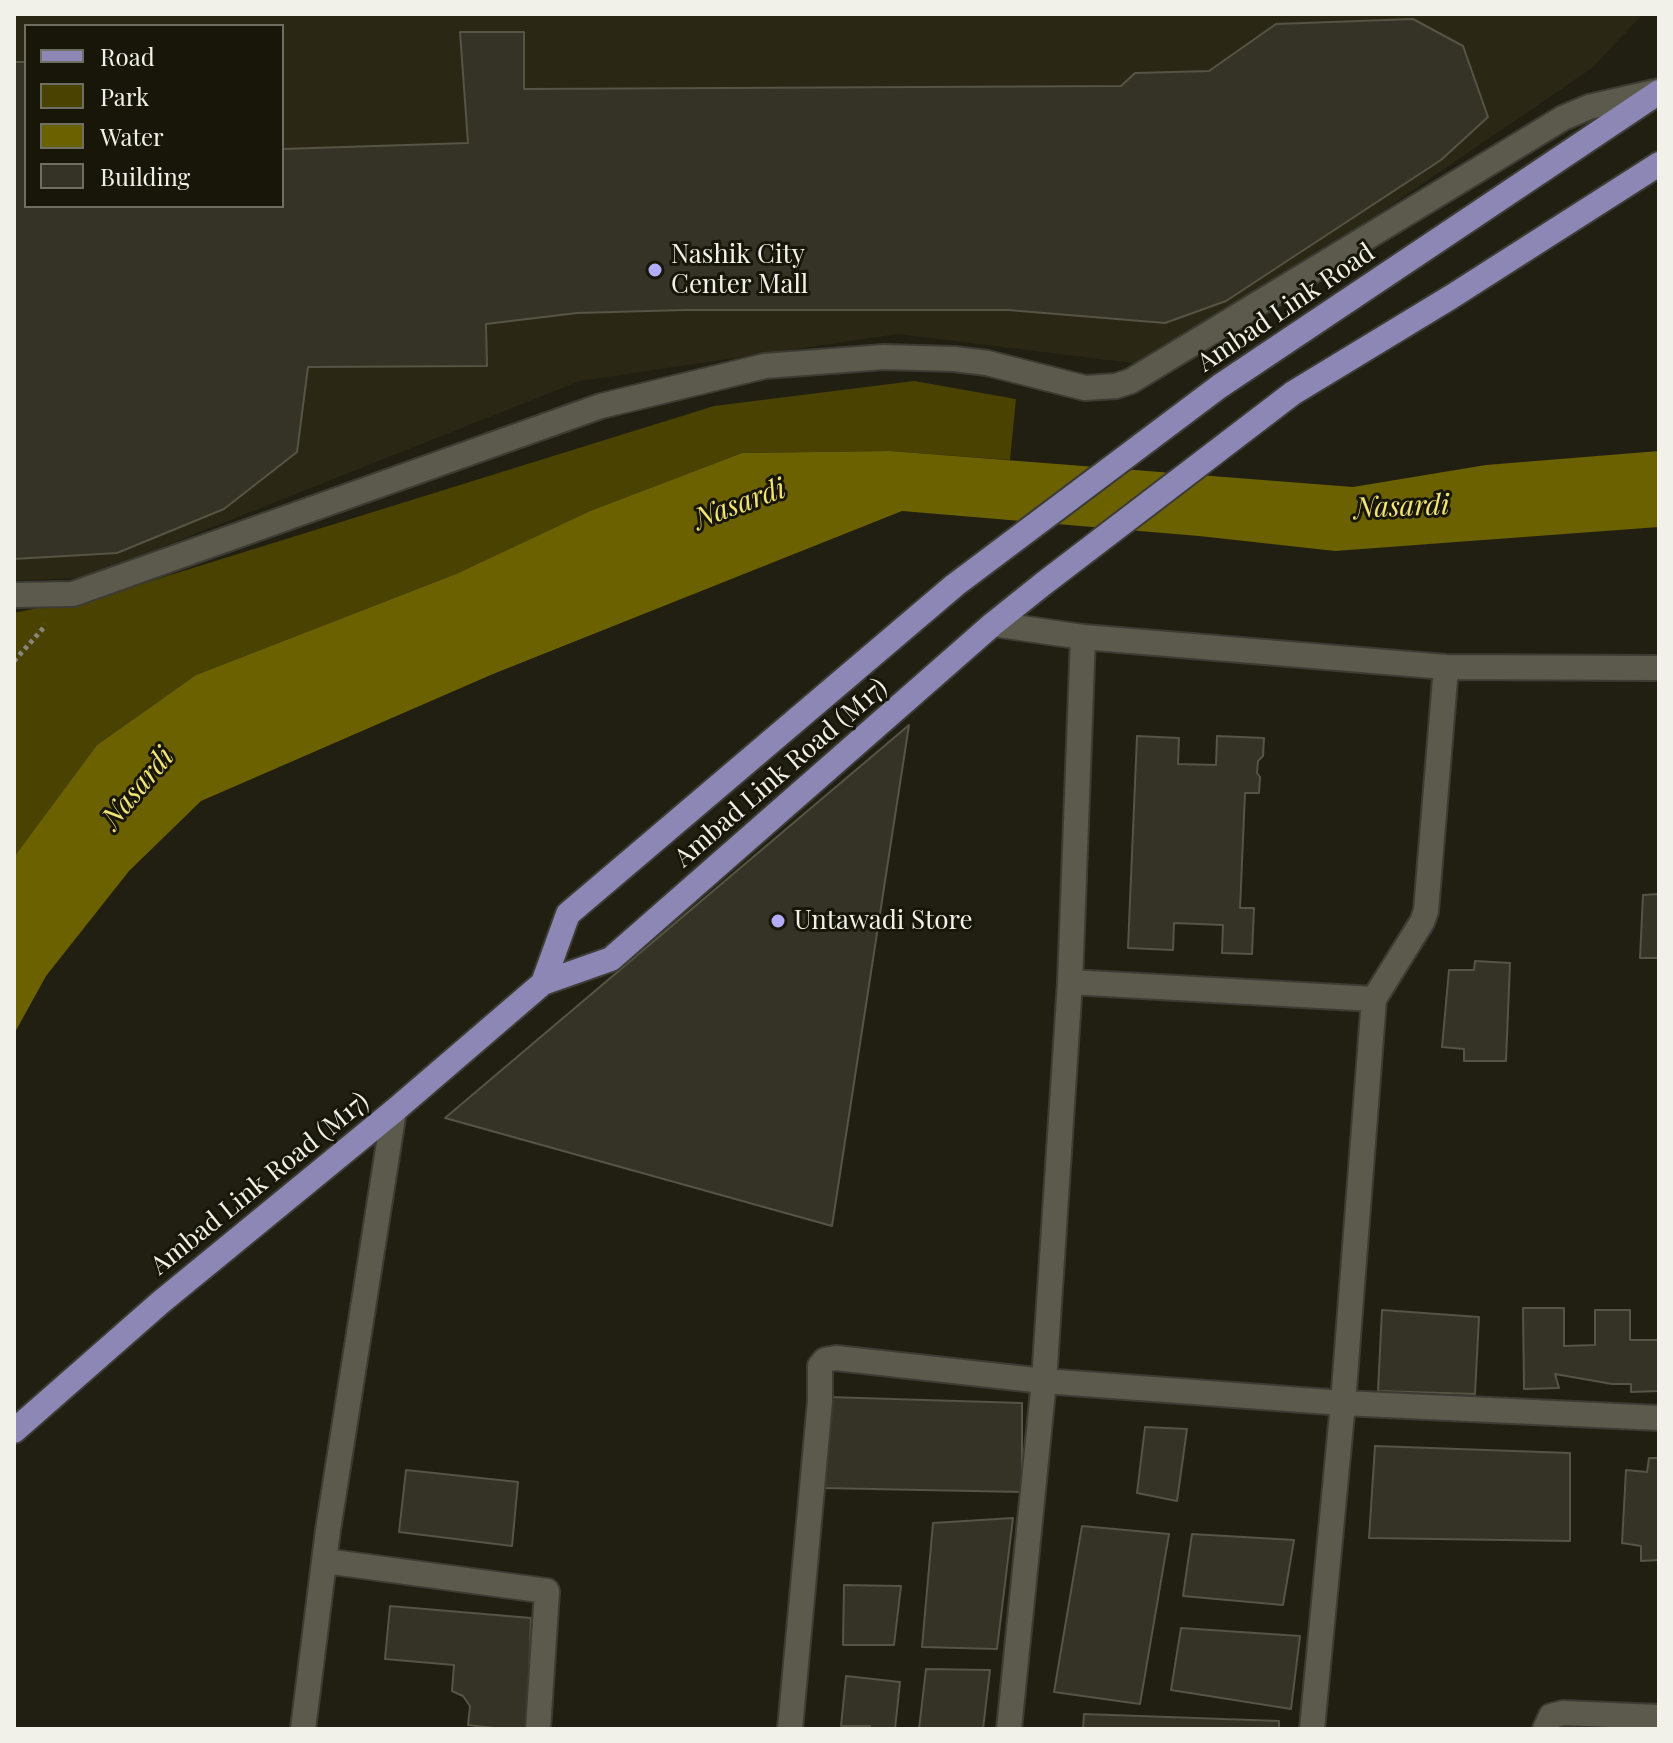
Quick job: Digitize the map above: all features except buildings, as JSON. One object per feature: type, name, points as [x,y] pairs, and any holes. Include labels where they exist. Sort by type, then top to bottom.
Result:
[{"type":"main road","name":"Ambad Link Road","points":[[955,585],[1220,386],[1659,92]]},
{"type":"main road","name":"Ambad Link Road (M17)","points":[[14,1431],[161,1302],[394,1111],[543,983],[611,959],[993,624],[1043,584],[1293,393],[1451,297],[1659,164]]},
{"type":"main road","name":"Ambad Link Road (M17)","points":[[543,983],[568,914],[955,585]]},
{"type":"street","points":[[14,595],[73,594],[601,406],[765,366],[884,357],[954,359],[987,363],[1085,388],[1116,386],[1131,381],[1563,118],[1589,107],[1659,92]]},
{"type":"street","points":[[1517,146],[1538,174]]},
{"type":"street","points":[[993,624],[1083,637],[1446,667],[1659,668]]},
{"type":"street","points":[[1009,1729],[1044,1381],[1070,982],[1083,637]]},
{"type":"street","points":[[1312,1729],[1343,1403],[1374,999],[1426,911],[1446,667]]},
{"type":"street","points":[[1070,982],[1374,999]]},
{"type":"street","points":[[303,1729],[325,1561],[394,1111]]},
{"type":"street","points":[[790,1729],[820,1401],[820,1366],[825,1360],[836,1358],[1044,1381],[1343,1403],[1659,1418]]},
{"type":"street","points":[[325,1561],[547,1591],[538,1729]]},
{"type":"street","points":[[1545,1729],[1551,1716],[1563,1713],[1659,1717]]},
{"type":"shaded area","name":"Nashik City Center Mall","points":[[14,14],[1643,14],[1592,68],[1156,366],[898,334],[580,381],[84,578],[14,580]]},
{"type":"green space","points":[[914,381],[1016,399],[1010,460],[889,451],[742,453],[590,511],[456,574],[196,675],[97,745],[14,857],[14,613],[122,590],[714,406]]},
{"type":"water","name":"Nasardi","points":[[890,451],[1353,487],[1486,465],[1659,451],[1659,527],[1335,551],[1199,536],[902,511],[493,674],[201,801],[129,871],[46,976],[14,1034],[14,857],[97,745],[196,675],[456,574],[590,511],[742,453]]},
{"type":"place","name":"Nashik City Center Mall","points":[[655,270]]},
{"type":"place","name":"Untawadi Store","points":[[778,921]]}]
